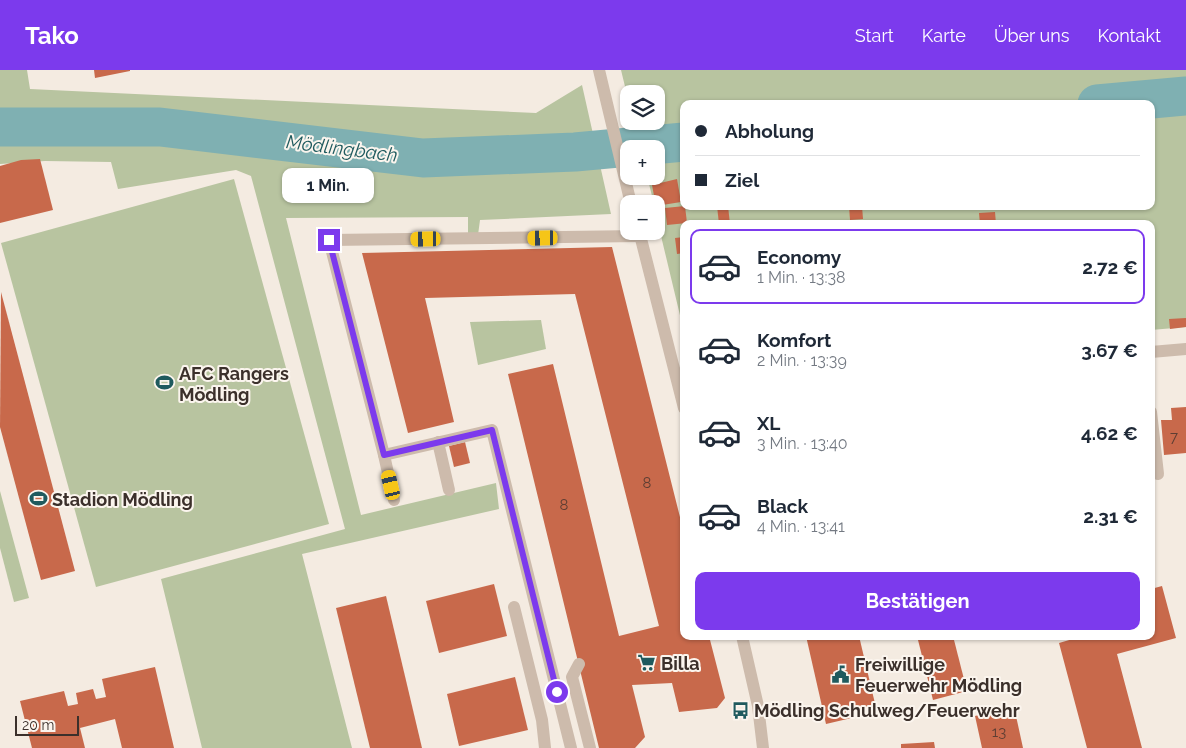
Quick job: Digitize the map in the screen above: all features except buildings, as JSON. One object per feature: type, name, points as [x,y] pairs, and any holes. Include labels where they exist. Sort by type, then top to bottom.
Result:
[{"type":"street","points":[[599,70],[630,195]]},
{"type":"street","points":[[394,500],[329,240],[620,234]]},
{"type":"street","points":[[641,240],[680,388]]},
{"type":"street","points":[[1155,352],[1186,349]]},
{"type":"street","points":[[384,455],[492,430],[571,748]]},
{"type":"street","points":[[438,442],[449,490]]},
{"type":"street","points":[[1155,447],[1158,474]]},
{"type":"street","points":[[514,606],[542,720],[545,748]]},
{"type":"street","points":[[743,640],[758,706],[763,748]]},
{"type":"street","points":[[579,664],[572,677],[590,748]]},
{"type":"green space","points":[[0,70],[27,70],[30,89],[536,113],[582,85],[611,214],[480,220],[478,235],[468,234],[468,217],[286,218],[361,515],[496,483],[499,509],[302,554],[352,748],[202,748],[161,579],[345,529],[251,176],[236,170],[118,189],[111,162],[45,161],[0,164]]},
{"type":"green space","points":[[621,70],[1186,70],[1186,327],[1155,330],[1155,220],[680,220],[680,315],[662,240],[665,240],[665,195],[652,195],[649,185],[665,185],[665,140],[638,140],[635,130],[665,130],[665,85],[625,85]]},
{"type":"green space","name":"AFC Rangers Mödling","points":[[234,179],[329,524],[96,587],[1,243]]},
{"type":"green space","points":[[541,320],[546,349],[478,365],[470,322]]},
{"type":"green space","points":[[0,491],[29,598],[14,602],[0,548]]},
{"type":"waterway","name":"Mödlingbach","points":[[1142,100],[1186,96]]},
{"type":"waterway","name":"Mödlingbach","points":[[0,127],[160,127],[423,158],[575,152],[680,142]]},
{"type":"place","name":"AFC Rangers Mödling","points":[[165,383]]},
{"type":"place","name":"Stadion Mödling","points":[[38,499]]},
{"type":"place","name":"Billa","points":[[647,663]]},
{"type":"place","name":"Freiwillige Feuerwehr Mödling","points":[[841,674]]},
{"type":"place","name":"Mödling Schulweg/Feuerwehr","points":[[740,710]]},
{"type":"route","points":[[329,240],[384,455],[492,430],[557,692]]}]
